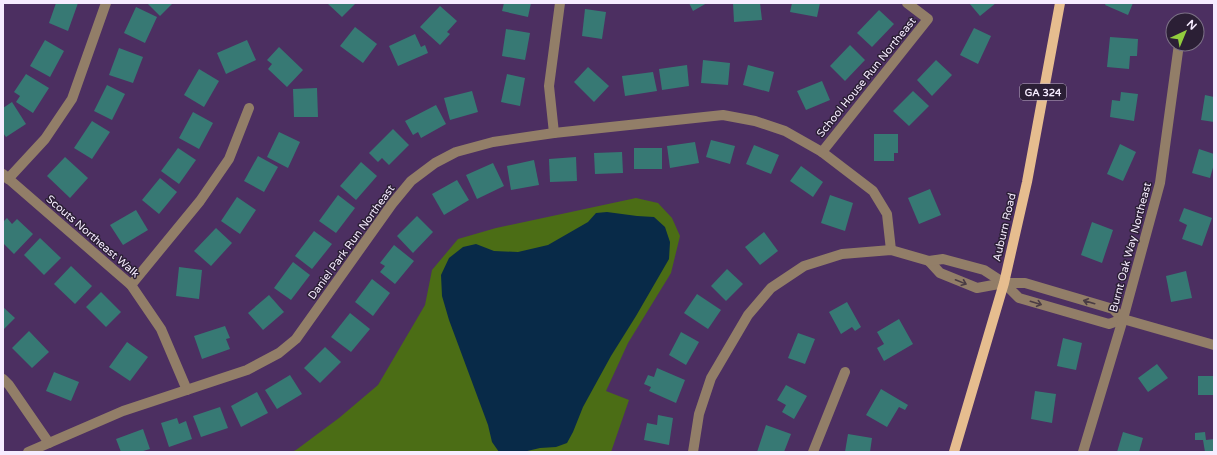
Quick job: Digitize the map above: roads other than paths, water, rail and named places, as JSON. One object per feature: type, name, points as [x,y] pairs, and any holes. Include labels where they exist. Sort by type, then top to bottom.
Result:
[{"type":"main road","name":"Auburn Road","points":[[954,452],[1004,283],[1027,182],[1060,3]]},
{"type":"street","points":[[6,177],[45,139],[72,100],[106,3]]},
{"type":"street","points":[[554,132],[549,86],[560,3]]},
{"type":"street","name":"School House Run Northeast","points":[[822,152],[928,20],[907,3]]},
{"type":"street","name":"Burnt Oak Way Northeast","points":[[1083,452],[1123,320],[1160,183],[1178,52]]},
{"type":"street","points":[[131,285],[200,201],[229,159],[249,108]]},
{"type":"street","name":"Daniel Park Run Northeast","points":[[28,452],[123,410],[247,370],[279,353],[296,339],[392,204],[411,181],[435,163],[456,152],[493,142],[554,132],[723,115],[755,121],[785,131],[822,152],[873,191],[887,214],[891,250]]},
{"type":"street","name":"Scouts Northeast Walk","points":[[6,177],[131,285],[161,329],[187,390]]},
{"type":"street","points":[[693,452],[699,414],[711,378],[748,315],[771,288],[804,266],[842,254],[891,250],[929,262],[940,273],[977,288],[1004,283],[1025,283],[1113,309],[1123,320],[1204,344],[1214,345]]},
{"type":"street","points":[[929,262],[943,259],[984,270],[1004,283],[1019,298],[1109,324],[1123,320]]},
{"type":"street","points":[[813,452],[845,372]]},
{"type":"street","points":[[3,380],[9,385],[49,443]]},
{"type":"water","points":[[607,212],[654,217],[665,227],[670,242],[669,259],[611,356],[583,407],[567,443],[556,447],[540,448],[523,452],[499,452],[492,442],[488,425],[449,320],[442,296],[441,275],[449,258],[463,247],[476,244],[494,251],[518,252],[548,245],[588,222],[596,213]]}]
